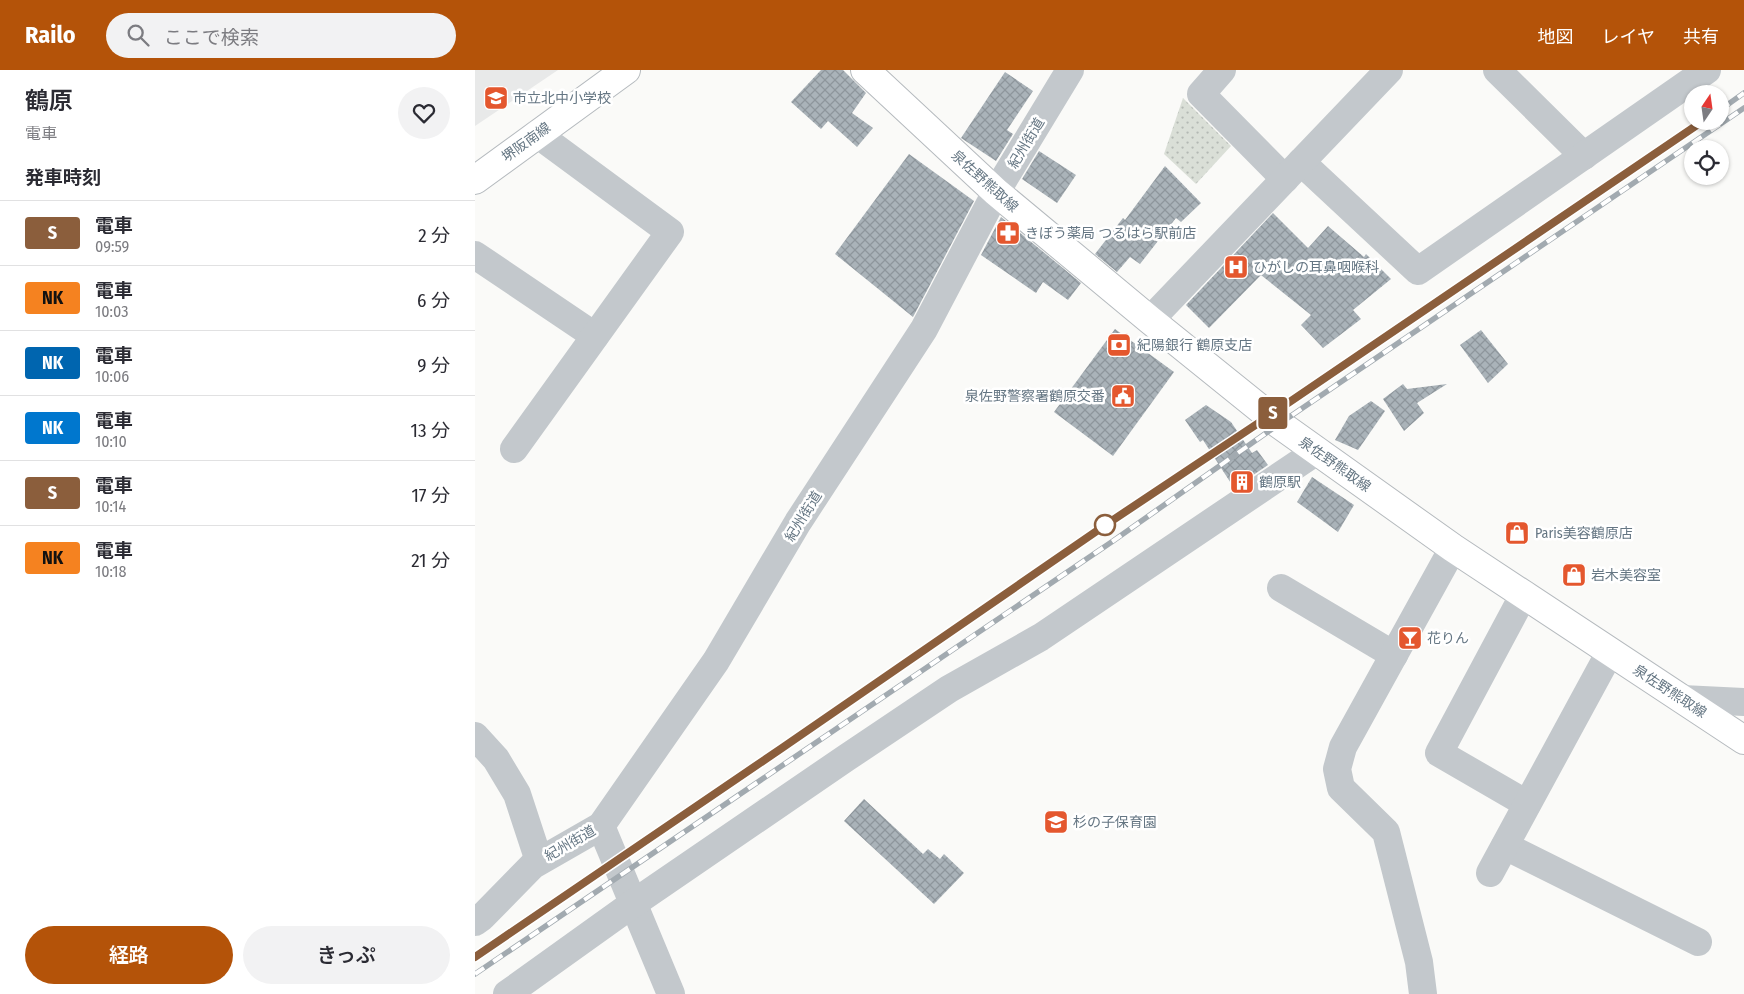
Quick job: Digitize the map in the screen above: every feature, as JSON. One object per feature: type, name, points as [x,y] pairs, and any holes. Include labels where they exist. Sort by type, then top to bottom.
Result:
[{"type":"main road","name":"堺阪南線","points":[[475,180],[627,70]]},
{"type":"main road","name":"泉佐野熊取線","points":[[865,70],[996,192],[1279,424],[1453,548],[1744,740]]},
{"type":"street","name":"紀州街道","points":[[479,920],[533,865],[601,826],[716,661],[799,522],[924,329],[996,192],[1070,70]]},
{"type":"street","points":[[1222,70],[1201,94],[1418,271],[1583,156],[1695,73]]},
{"type":"street","points":[[1150,320],[1389,70]]},
{"type":"street","points":[[1497,70],[1583,156]]},
{"type":"street","points":[[514,449],[670,232],[537,134]]},
{"type":"street","points":[[475,255],[595,336]]},
{"type":"street","points":[[507,994],[633,903],[949,689],[1041,637],[1317,451]]},
{"type":"street","points":[[1423,994],[1419,962],[1386,832],[1341,788],[1337,769],[1343,747],[1453,548]]},
{"type":"street","points":[[1281,588],[1394,655]]},
{"type":"street","points":[[1524,594],[1439,753],[1527,804]]},
{"type":"street","points":[[1490,873],[1611,652]]},
{"type":"street","points":[[1682,699],[1744,702]]},
{"type":"street","points":[[475,736],[496,759],[517,794],[539,861]]},
{"type":"street","points":[[601,826],[671,994]]},
{"type":"street","points":[[1505,846],[1698,942]]},
{"type":"shaded area","name":"市立北中小学校","points":[[475,70],[558,70],[475,126]]},
{"type":"shaded area","points":[[1183,98],[1231,146],[1196,184],[1164,154]]},
{"type":"building","points":[[821,70],[843,70],[866,93],[852,113],[873,128],[857,147],[828,121],[821,129],[791,102]]},
{"type":"building","points":[[1005,72],[1033,91],[1007,130],[1013,134],[996,161],[961,138]]},
{"type":"building","points":[[1039,151],[1076,175],[1057,203],[1022,179]]},
{"type":"building","points":[[909,154],[974,201],[913,317],[835,254]]},
{"type":"building","points":[[1165,166],[1201,203],[1181,222],[1176,218],[1140,264],[1130,257],[1117,272],[1095,254],[1123,218],[1125,220]]},
{"type":"building","points":[[1273,213],[1308,248],[1328,226],[1364,257],[1366,254],[1391,279],[1353,310],[1361,319],[1323,348],[1301,325],[1311,315],[1261,275],[1209,328],[1186,305]]},
{"type":"building","points":[[1001,217],[1081,283],[1068,300],[1043,282],[1036,293],[981,255]]},
{"type":"building","points":[[1115,329],[1174,372],[1113,456],[1054,412]]},
{"type":"building","points":[[1481,330],[1508,364],[1488,383],[1460,345]]},
{"type":"building","points":[[1403,384],[1407,389],[1447,384],[1417,403],[1424,413],[1404,431],[1383,399]]},
{"type":"building","points":[[1371,401],[1385,411],[1358,450],[1335,440],[1349,416]]},
{"type":"building","points":[[1206,405],[1231,422],[1252,453],[1257,450],[1268,465],[1234,488],[1203,440],[1200,442],[1185,420]]},
{"type":"building","points":[[1312,477],[1354,505],[1338,532],[1297,502]]},
{"type":"building","points":[[864,799],[923,854],[928,849],[940,859],[944,854],[964,873],[934,904],[844,821]]},
{"type":"railway","points":[[1729,104],[1744,93]]},
{"type":"railway","points":[[475,974],[1113,541],[1279,424],[1744,108]]},
{"type":"railway","points":[[475,957],[782,749],[1104,526],[1690,130]]},
{"type":"train","name":"S","points":[[475,957],[1104,526],[1690,130]]},
{"type":"place","name":"市立北中小学校","points":[[496,98]]},
{"type":"place","name":"きぼう薬局 つるはら駅前店","points":[[1008,233]]},
{"type":"place","name":"ひがしの耳鼻咽喉科","points":[[1236,267]]},
{"type":"place","name":"紀陽銀行 鶴原支店","points":[[1119,345]]},
{"type":"place","name":"泉佐野警察署鶴原交番","points":[[1123,396]]},
{"type":"place","name":"鶴原駅","points":[[1242,482]]},
{"type":"place","name":"Paris美容鶴原店","points":[[1517,533]]},
{"type":"place","name":"岩木美容室","points":[[1574,575]]},
{"type":"place","name":"花りん","points":[[1410,638]]},
{"type":"place","name":"杉の子保育園","points":[[1056,822]]}]
